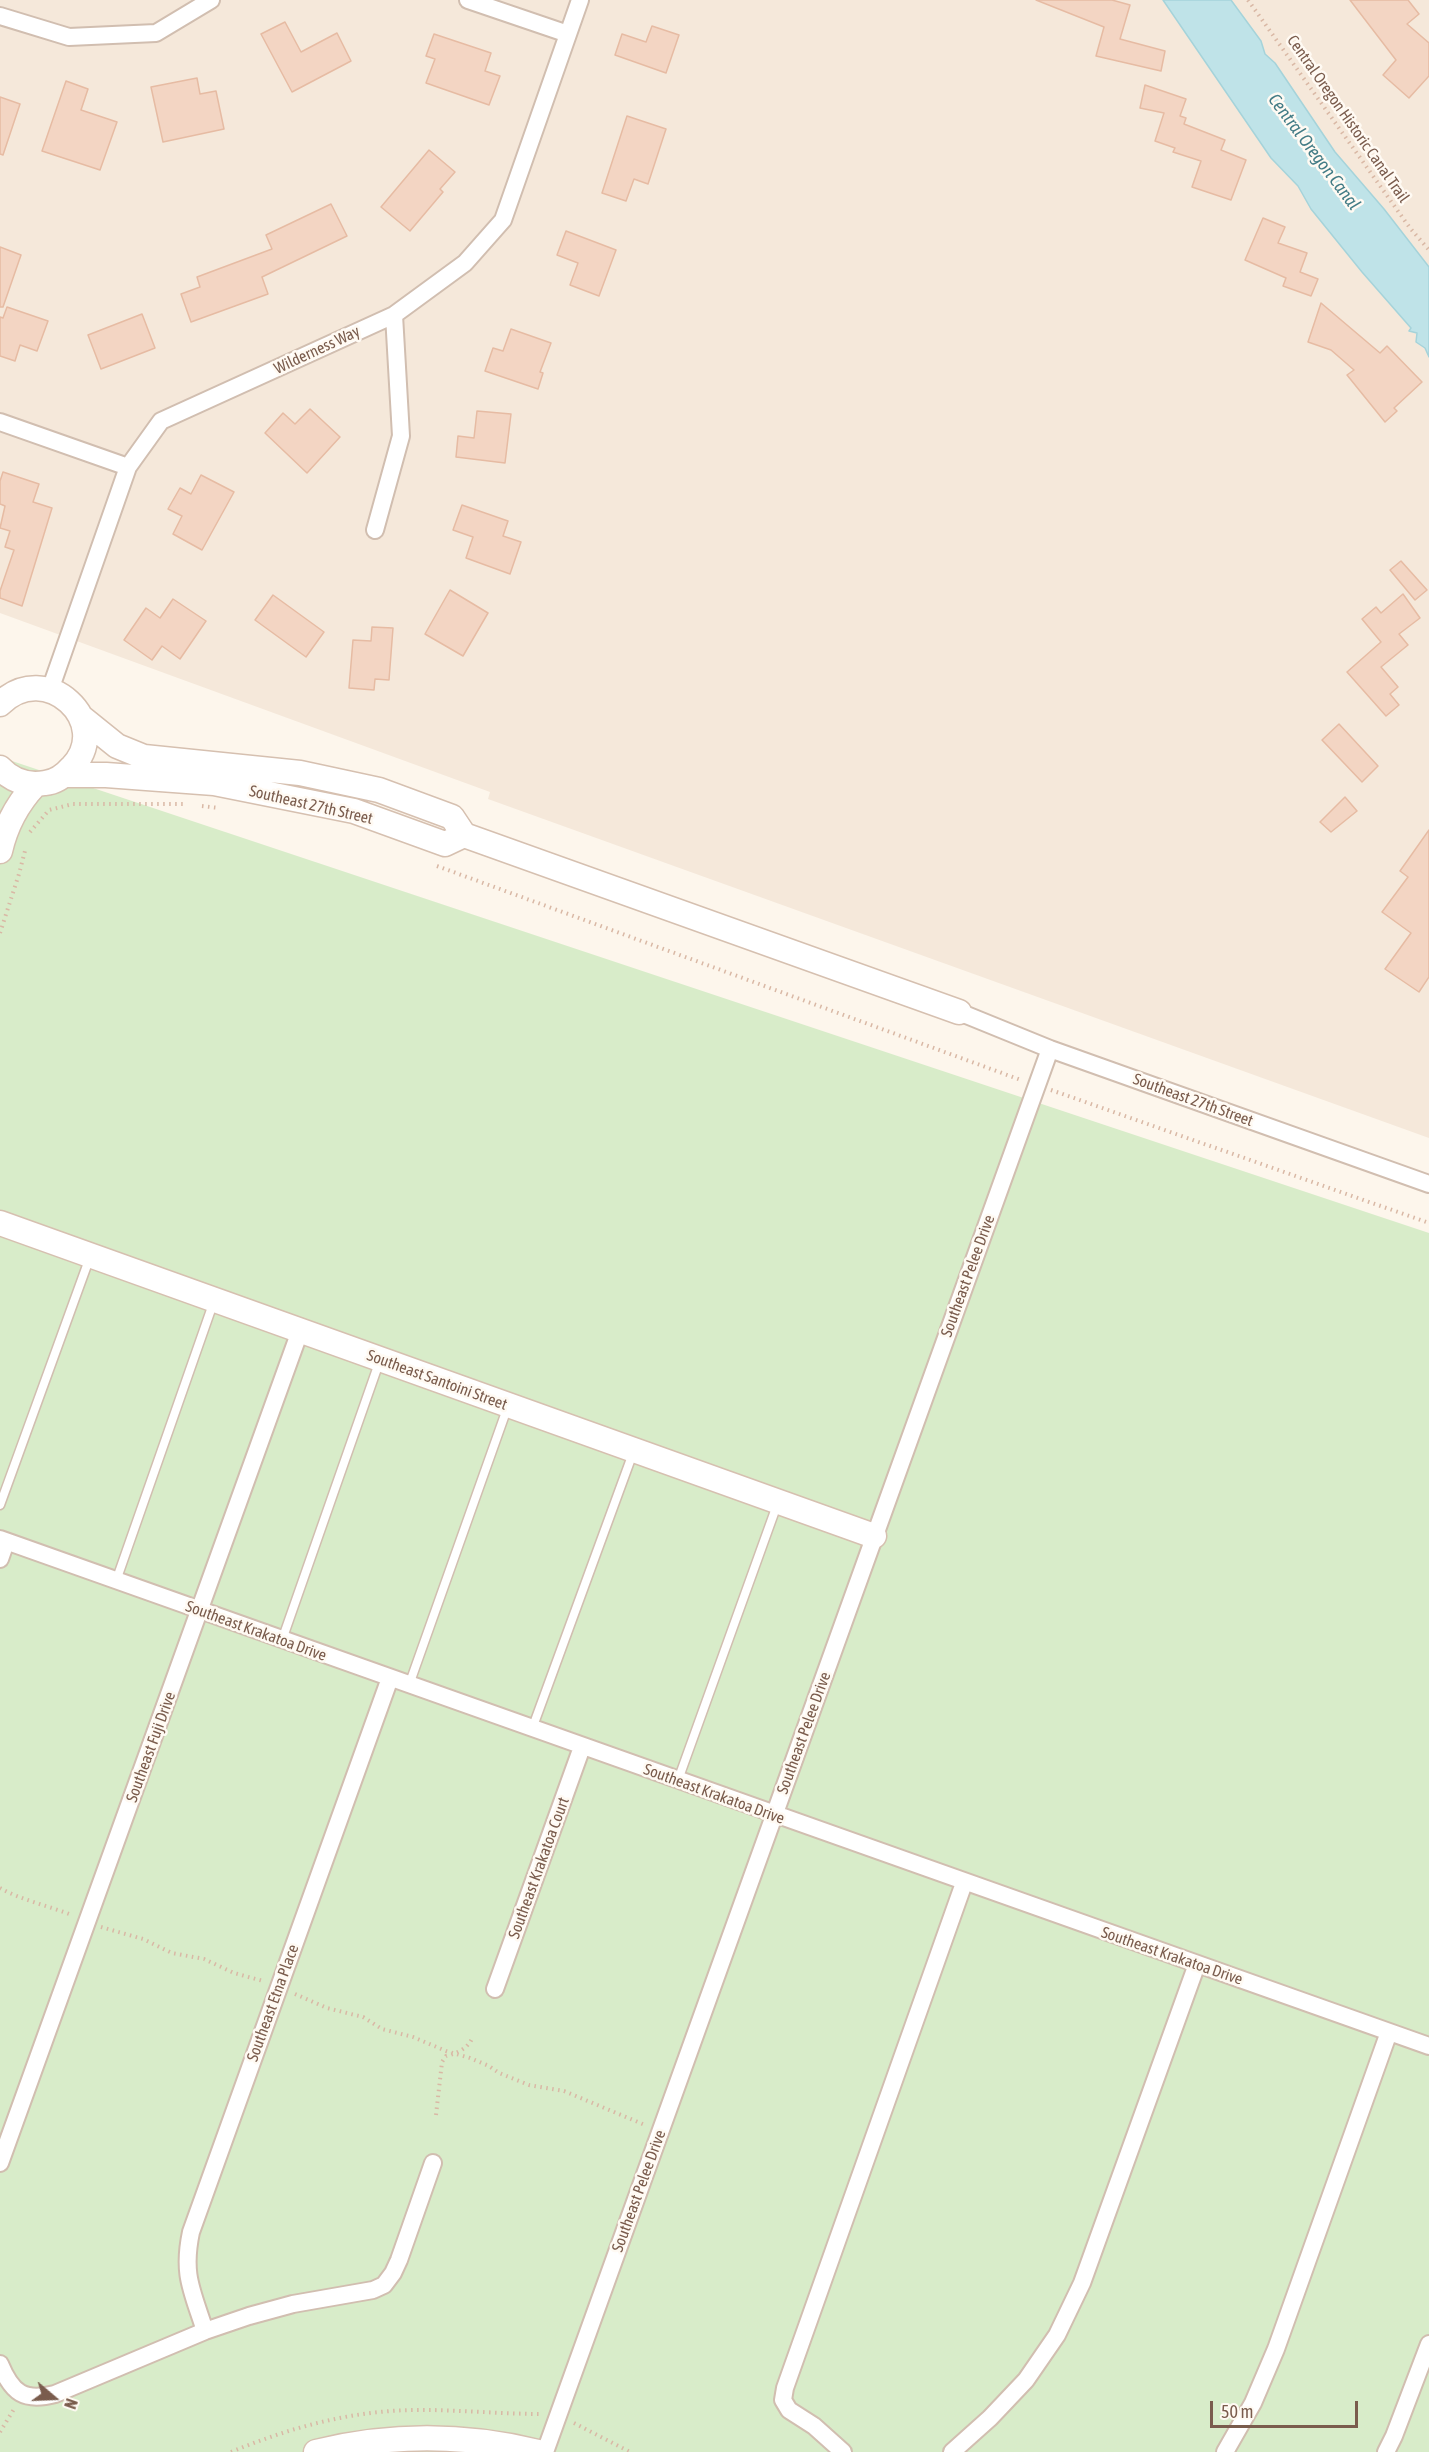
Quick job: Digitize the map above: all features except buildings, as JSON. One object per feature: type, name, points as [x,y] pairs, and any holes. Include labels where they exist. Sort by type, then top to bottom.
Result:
[{"type":"main road","points":[[5,696],[29,688],[50,690]]},
{"type":"main road","name":"Southeast 27th Street","points":[[35,785],[51,782],[65,775],[105,775],[214,783],[354,811],[445,844],[464,835],[452,817],[379,790],[300,773],[144,757],[117,746],[81,717],[73,704],[50,690]]},
{"type":"main road","points":[[65,775],[76,763],[83,749],[85,733],[81,717]]},
{"type":"main road","points":[[0,768],[5,774],[20,782],[35,785],[18,805],[4,834],[0,850]]},
{"type":"main road","points":[[464,835],[959,1012]]},
{"type":"main road","name":"Southeast Santoini Street","points":[[0,1223],[874,1536]]},
{"type":"main road","points":[[316,2452],[377,2440],[444,2439],[513,2446],[538,2452]]},
{"type":"street","points":[[0,15],[69,37],[156,33],[211,0]]},
{"type":"street","points":[[468,0],[568,34]]},
{"type":"street","name":"Wilderness Way","points":[[50,690],[128,467],[161,421],[394,315],[465,263],[503,220],[580,0]]},
{"type":"street","points":[[375,530],[401,436],[394,315]]},
{"type":"street","points":[[0,422],[128,467]]},
{"type":"street","name":"Southeast 27th Street","points":[[959,1012],[1050,1048],[1429,1184]]},
{"type":"street","name":"Southeast Pelee Drive","points":[[545,2452],[1050,1048]]},
{"type":"street","name":"Southeast Fuji Drive","points":[[0,2163],[300,1331]]},
{"type":"street","points":[[0,1559],[3,1540]]},
{"type":"street","name":"Southeast Krakatoa Drive","points":[[3,1540],[964,1883],[1429,2046]]},
{"type":"street","name":"Southeast Etna Place","points":[[205,2331],[188,2279],[186,2256],[191,2232],[390,1678]]},
{"type":"street","name":"Southeast Krakatoa Court","points":[[495,1989],[582,1747]]},
{"type":"street","points":[[843,2452],[814,2426],[789,2410],[783,2400],[785,2388],[964,1883]]},
{"type":"street","points":[[952,2452],[990,2418],[1026,2380],[1057,2335],[1082,2283],[1197,1964]]},
{"type":"street","points":[[1225,2452],[1253,2403],[1276,2349],[1389,2032]]},
{"type":"street","points":[[0,2364],[11,2385],[22,2395],[38,2398],[54,2394],[205,2331],[293,2304],[362,2292],[384,2285],[399,2260],[433,2163]]},
{"type":"street","points":[[1386,2452],[1429,2344]]},
{"type":"lane","points":[[0,1505],[91,1256]]},
{"type":"lane","points":[[116,1581],[214,1300]]},
{"type":"lane","points":[[282,1640],[380,1359]]},
{"type":"lane","points":[[409,1685],[509,1405]]},
{"type":"lane","points":[[532,1729],[634,1450]]},
{"type":"lane","points":[[677,1781],[778,1502]]},
{"type":"path","name":"Central Oregon Historic Canal Trail","points":[[1248,0],[1404,219],[1429,250]]},
{"type":"path","points":[[29,833],[49,810],[73,804],[192,805],[228,809]]},
{"type":"path","points":[[0,933],[26,844]]},
{"type":"path","points":[[429,863],[1036,1085],[1429,1222]]},
{"type":"path","points":[[0,1888],[14,1896],[30,1899],[119,1934],[143,1939],[172,1953],[204,1959],[234,1973],[253,1977],[327,2008],[363,2017],[382,2029],[413,2037],[479,2061],[499,2073],[529,2085],[564,2091],[660,2131]]},
{"type":"path","points":[[436,2115],[442,2062],[446,2056],[455,2054],[470,2044],[473,2036]]},
{"type":"path","points":[[0,2432],[22,2395]]},
{"type":"shaded area","points":[[0,0],[1429,0],[1429,1138],[488,799],[490,792],[0,613]]},
{"type":"green space","points":[[0,757],[1429,1233],[1429,2452],[0,2452]]},
{"type":"water","name":"Central Oregon Canal","points":[[1163,0],[1231,0],[1261,41],[1265,54],[1275,63],[1335,152],[1384,209],[1429,267],[1429,357],[1425,348],[1416,342],[1417,333],[1409,331],[1411,328],[1311,209],[1298,186],[1271,158]]}]
